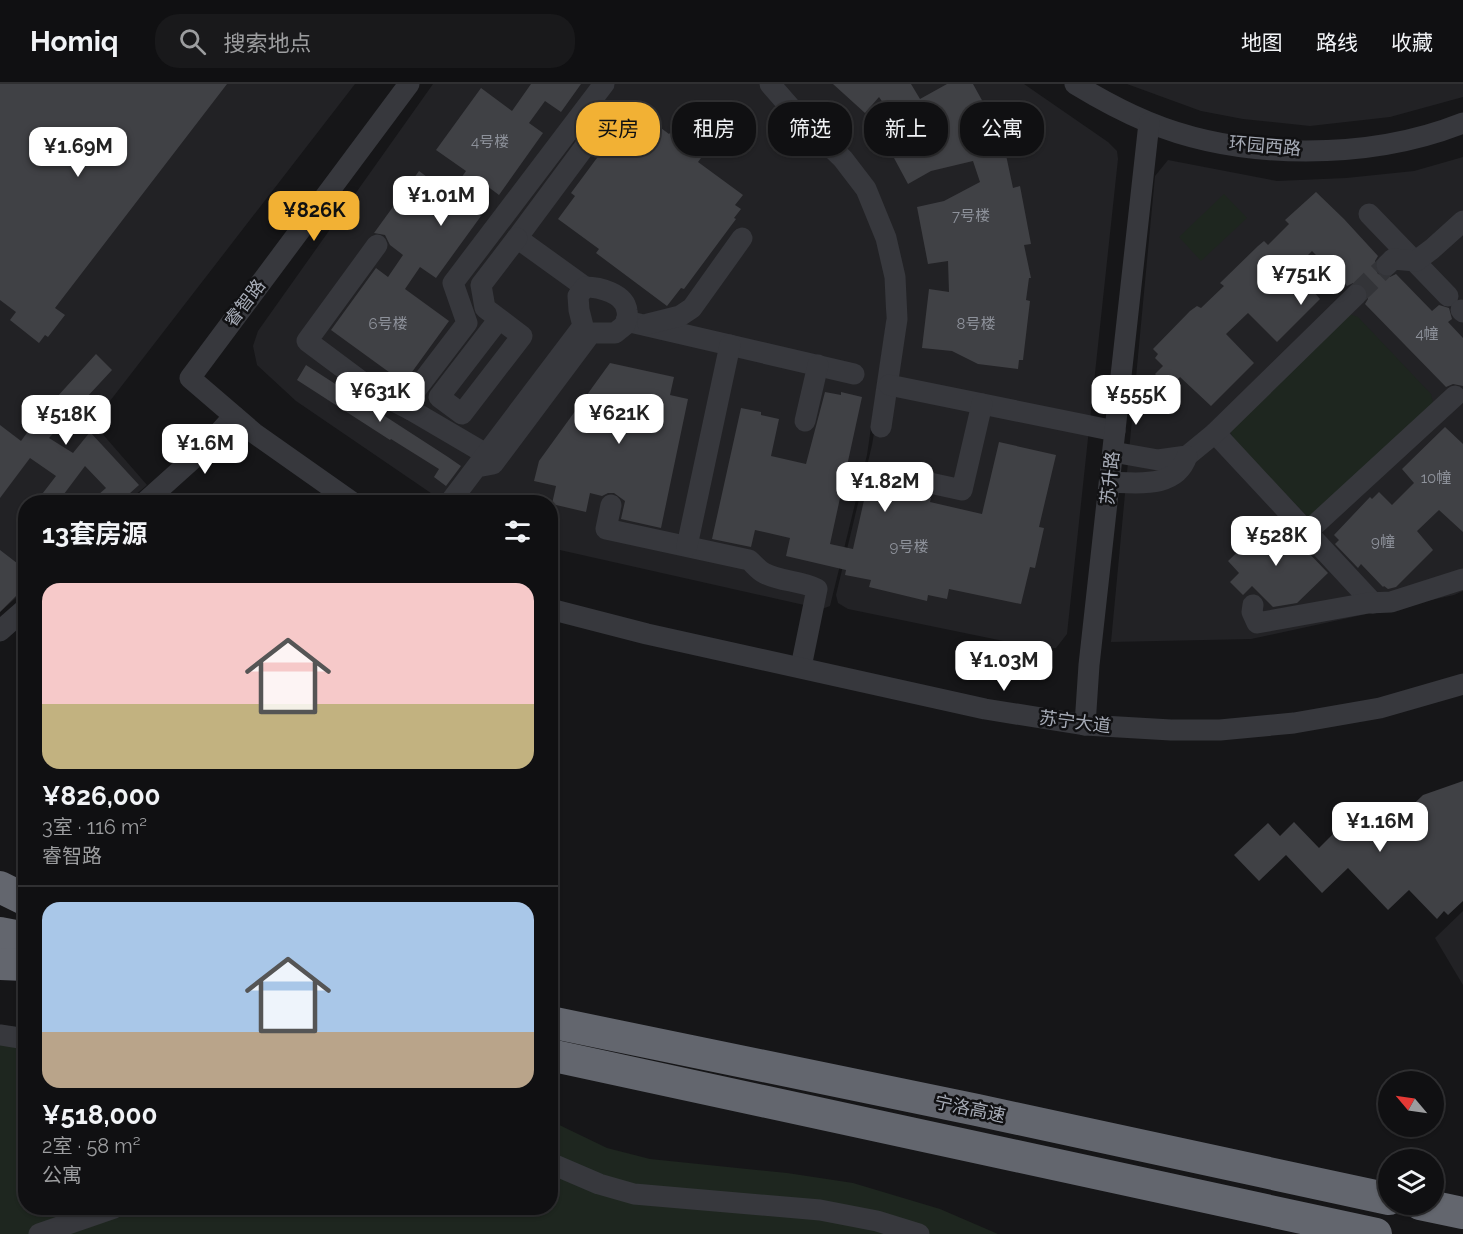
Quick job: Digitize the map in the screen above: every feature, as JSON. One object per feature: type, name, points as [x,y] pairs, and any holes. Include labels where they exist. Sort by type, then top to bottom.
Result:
[{"type":"highway","points":[[0,887],[18,896]]},
{"type":"highway","points":[[0,906],[18,910]]},
{"type":"highway","points":[[0,933],[18,936]]},
{"type":"highway","points":[[0,964],[18,965]]},
{"type":"highway","name":"宁洛高速","points":[[558,1024],[977,1110],[1378,1197]]},
{"type":"highway","name":"宁洛高速","points":[[558,1057],[1376,1234]]},
{"type":"highway","points":[[1444,1209],[1463,1213]]},
{"type":"street","name":"睿智路","points":[[234,416],[190,378],[409,84]]},
{"type":"street","points":[[411,410],[410,399],[467,323],[453,283],[604,84]]},
{"type":"street","points":[[770,84],[843,159],[866,189],[886,238],[895,277],[897,319],[881,427]]},
{"type":"street","name":"环园西路","points":[[1075,84],[1149,123],[1218,142],[1247,147],[1340,150],[1396,143],[1463,123]]},
{"type":"street","name":"苏升路","points":[[1085,725],[1089,665],[1149,123]]},
{"type":"street","points":[[499,319],[485,308],[481,285],[578,156]]},
{"type":"street","points":[[1370,214],[1457,306]]},
{"type":"street","points":[[1387,265],[1393,259],[1416,261],[1463,221]]},
{"type":"street","points":[[517,238],[585,288],[598,287],[608,291],[623,302],[635,323],[854,374]]},
{"type":"street","points":[[377,244],[307,341],[374,391],[411,410],[482,460],[493,464],[591,333],[615,333],[635,323],[680,316],[692,308],[742,238]]},
{"type":"street","points":[[455,495],[583,326],[578,296],[585,288]]},
{"type":"street","points":[[1113,452],[1158,460],[1187,456],[1215,433],[1356,295]]},
{"type":"street","points":[[687,546],[730,345]]},
{"type":"street","points":[[805,421],[818,365]]},
{"type":"street","points":[[889,385],[1115,431]]},
{"type":"street","points":[[1307,532],[1455,396]]},
{"type":"street","points":[[898,476],[962,490],[982,404]]},
{"type":"street","points":[[153,495],[204,449],[234,416],[254,433],[342,495]]},
{"type":"street","points":[[1215,433],[1373,603]]},
{"type":"street","points":[[1110,482],[1160,482],[1173,475],[1185,463],[1187,456]]},
{"type":"street","points":[[611,506],[606,529],[749,560],[762,572],[771,576],[807,584],[817,589],[801,667]]},
{"type":"street","points":[[1253,604],[1252,612],[1257,623],[1391,602],[1463,579]]},
{"type":"street","name":"苏宁大道","points":[[558,611],[647,634],[985,709],[1085,725],[1171,730],[1220,730],[1294,723],[1380,708],[1463,684]]},
{"type":"street","points":[[0,631],[18,615]]},
{"type":"street","points":[[0,1035],[18,1038]]},
{"type":"street","points":[[558,1166],[599,1184],[634,1194],[820,1210],[877,1221],[919,1234]]},
{"type":"street","points":[[39,1234],[94,1215]]},
{"type":"shaded area","points":[[0,84],[355,84],[93,423],[147,485],[135,495],[18,495],[18,596],[0,612]]},
{"type":"shaded area","points":[[433,84],[764,84],[780,102],[768,102],[768,156],[829,156],[860,190],[886,269],[886,325],[867,455],[830,606],[822,609],[558,550],[558,495],[434,495],[296,401],[257,365],[253,346],[258,331]]},
{"type":"shaded area","points":[[767,84],[1024,84],[1108,142],[1117,151],[1118,159],[1067,634],[1056,648],[1038,648],[848,609],[838,603],[836,595],[872,445],[880,397],[890,279],[860,188],[831,156],[852,156],[852,102],[783,102]]},
{"type":"shaded area","points":[[1127,84],[1463,84],[1463,97],[1390,117],[1310,126],[1243,119],[1201,111]]},
{"type":"shaded area","points":[[1463,157],[1463,591],[1454,595],[1251,639],[1111,642],[1155,176],[1168,160],[1277,181],[1346,178],[1414,171]]},
{"type":"shaded area","points":[[1224,194],[1247,218],[1201,261],[1179,237]]},
{"type":"shaded area","points":[[1349,314],[1358,317],[1431,394],[1433,403],[1313,517],[1308,517],[1233,440],[1230,430]]},
{"type":"shaded area","points":[[1463,911],[1463,985],[1435,938]]},
{"type":"shaded area","points":[[0,1025],[18,1027],[18,1215],[558,1215],[558,1124],[607,1148],[650,1159],[787,1173],[853,1183],[940,1209],[998,1234],[0,1234]]},
{"type":"building","points":[[0,84],[227,84],[55,308],[65,315],[48,337],[45,335],[39,343],[10,320],[16,312],[0,300]]},
{"type":"building","points":[[531,84],[581,84],[561,112],[545,101],[529,123],[543,133],[499,195],[483,183],[466,206],[481,216],[436,278],[420,267],[405,289],[449,321],[404,383],[331,330],[376,268],[388,277],[403,255],[390,245],[385,235],[374,233],[419,171],[450,194],[466,171],[436,150],[481,88],[512,111]]},
{"type":"building","points":[[833,84],[911,84],[920,99],[947,84],[973,84],[983,102],[960,102],[960,156],[1006,156],[1013,188],[1020,186],[1031,244],[1024,245],[1031,278],[1029,278],[1026,300],[1030,301],[1023,360],[1019,360],[1018,369],[978,364],[952,351],[922,348],[929,289],[949,292],[948,261],[928,264],[917,207],[944,201],[980,182],[973,161],[931,171],[908,184],[893,156],[948,156],[948,102],[882,102],[879,97],[875,102],[864,102],[864,112]]},
{"type":"building","points":[[660,127],[669,134],[672,133],[672,156],[699,156],[701,158],[698,162],[743,195],[735,205],[741,209],[734,218],[736,219],[684,289],[681,288],[667,306],[596,253],[599,249],[558,219],[575,196],[571,193],[598,156],[660,156]]},
{"type":"building","points":[[1316,192],[1378,256],[1375,268],[1378,274],[1390,277],[1396,274],[1432,311],[1439,305],[1449,308],[1452,319],[1448,322],[1463,338],[1463,386],[1453,384],[1446,387],[1365,304],[1368,292],[1365,286],[1353,283],[1347,286],[1312,251],[1294,269],[1320,299],[1277,342],[1248,313],[1226,334],[1254,363],[1211,406],[1180,377],[1169,388],[1155,374],[1163,366],[1155,358],[1158,354],[1153,349],[1190,311],[1197,306],[1201,308],[1224,286],[1220,283],[1258,246],[1264,241],[1268,245],[1289,224],[1285,220]]},
{"type":"building","points":[[96,354],[112,370],[49,438],[73,453],[90,432],[139,485],[128,495],[98,495],[106,488],[85,466],[63,495],[41,495],[56,476],[30,458],[0,498],[0,425],[21,441],[37,419]]},
{"type":"building","points":[[610,363],[674,377],[670,395],[688,399],[661,528],[621,519],[625,501],[614,493],[602,496],[590,493],[586,512],[558,505],[558,495],[554,495],[556,486],[534,481],[539,461]]},
{"type":"building","points":[[306,365],[461,466],[446,486],[434,477],[439,469],[297,380]]},
{"type":"building","points":[[825,392],[841,395],[841,392],[862,397],[830,544],[853,549],[867,487],[909,497],[909,493],[931,498],[930,502],[982,514],[999,442],[1056,455],[1039,527],[1044,528],[1035,568],[1030,567],[1021,604],[949,589],[947,599],[928,595],[927,601],[869,587],[871,580],[845,575],[846,570],[786,556],[790,538],[755,530],[751,547],[712,539],[741,408],[779,419],[771,456],[806,464]]},
{"type":"building","points":[[1445,427],[1463,444],[1463,532],[1439,510],[1417,531],[1433,550],[1396,587],[1388,589],[1383,587],[1361,564],[1358,568],[1335,544],[1339,540],[1334,535],[1370,497],[1372,499],[1379,492],[1392,505],[1414,483],[1402,469]]},
{"type":"building","points":[[1274,517],[1328,573],[1297,603],[1273,607],[1252,586],[1243,595],[1230,582],[1239,573],[1228,561]]},
{"type":"building","points":[[0,550],[18,564],[18,598],[16,596],[0,612]]},
{"type":"building","points":[[1463,781],[1463,901],[1448,915],[1444,911],[1437,919],[1409,890],[1388,910],[1348,868],[1322,893],[1286,855],[1259,881],[1234,855],[1268,823],[1280,836],[1294,822],[1319,848],[1359,808],[1384,833],[1423,795]]},
{"type":"tunnel","points":[[1356,295],[1387,265]]}]
